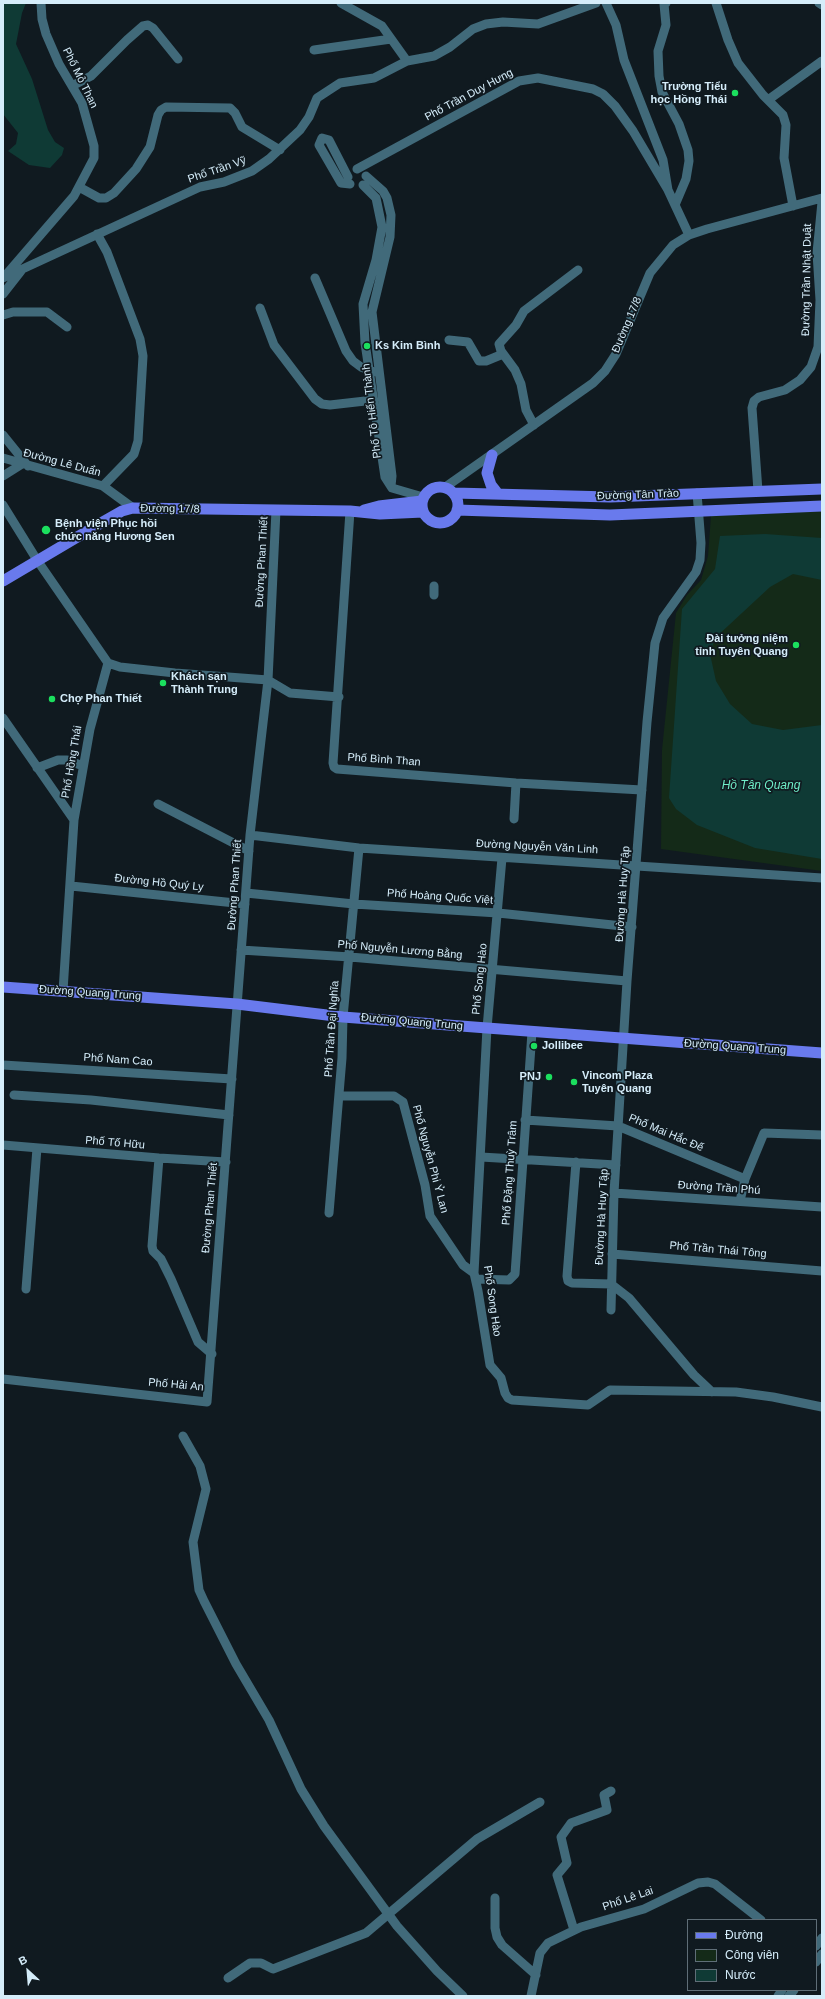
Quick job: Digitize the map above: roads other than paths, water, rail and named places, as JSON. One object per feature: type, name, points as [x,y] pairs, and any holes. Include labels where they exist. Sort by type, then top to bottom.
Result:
[{"type":"main road","points":[[492,455],[487,473],[491,485],[498,494]]},
{"type":"main road","points":[[432,489],[449,490],[458,504],[457,510],[451,520],[440,523],[431,521],[423,504],[432,489]]},
{"type":"main road","name":"Đường Tân Trào","points":[[449,490],[498,494],[610,497],[822,489]]},
{"type":"main road","name":"Đường 17/8","points":[[3,582],[37,560],[122,511],[133,508],[354,511],[379,506],[423,504]]},
{"type":"main road","name":"Đường Tân Trào","points":[[457,510],[610,516],[822,506]]},
{"type":"main road","name":"Đường Quang Trung","points":[[3,987],[237,1004],[343,1017],[822,1053]]},
{"type":"street","name":"Phố Mỏ Than","points":[[3,279],[74,196],[94,158],[94,146],[82,103],[59,64],[46,34],[42,19],[41,3]]},
{"type":"street","points":[[341,3],[382,26],[407,61]]},
{"type":"street","name":"Phố Trần Vỹ","points":[[3,279],[200,187],[224,182],[261,166],[280,150],[305,124],[313,103],[323,93],[340,83],[380,75],[407,61],[434,56],[442,52],[473,29],[486,24],[503,22],[538,24],[596,3]]},
{"type":"street","points":[[606,3],[616,25],[624,60],[663,160],[668,190],[689,235]]},
{"type":"street","points":[[666,3],[664,4],[666,25],[658,52],[659,76],[662,92],[679,124],[688,150],[689,161],[686,179],[675,205]]},
{"type":"street","points":[[716,3],[728,40],[738,63],[752,82],[783,115],[786,125],[784,158],[793,206]]},
{"type":"street","points":[[72,86],[91,76],[143,26],[148,25],[153,28],[178,59]]},
{"type":"street","points":[[314,50],[391,39]]},
{"type":"street","points":[[768,100],[822,61]]},
{"type":"street","name":"Phố Trần Duy Hưng","points":[[357,169],[519,81],[538,78],[593,89],[603,94],[615,106],[633,130],[668,190]]},
{"type":"street","points":[[79,187],[99,198],[106,198],[114,193],[136,169],[150,147],[158,115],[161,110],[166,107],[230,108],[235,113],[242,127],[280,150]]},
{"type":"street","points":[[357,169],[350,172],[349,181],[358,187],[364,180]]},
{"type":"street","name":"Phố Tô Hiến Thành","points":[[357,169],[362,171],[364,180],[376,198],[382,226],[376,260],[363,304],[365,342],[374,372],[392,476],[390,486]]},
{"type":"street","name":"Đường 17/8","points":[[449,490],[492,455],[593,383],[605,371],[616,354],[650,273],[673,245],[689,235],[822,198]]},
{"type":"street","name":"Đường Trần Nhật Duật","points":[[758,491],[752,408],[754,401],[759,397],[785,390],[800,380],[811,367],[818,347],[820,300],[817,253],[822,202]]},
{"type":"street","points":[[97,234],[107,252],[140,339],[143,356],[138,441],[134,454],[103,486]]},
{"type":"street","points":[[22,256],[18,267],[25,268]]},
{"type":"street","name":"Phố Trần Vỹ","points":[[3,294],[25,268]]},
{"type":"street","points":[[534,425],[524,406],[521,384],[516,370],[503,354],[499,344],[516,326],[524,312],[578,270]]},
{"type":"street","points":[[315,278],[346,351],[354,362],[374,372]]},
{"type":"street","points":[[260,308],[274,345],[315,399],[322,404],[330,405],[374,400]]},
{"type":"street","points":[[3,315],[13,312],[47,312],[67,327]]},
{"type":"street","points":[[449,340],[468,342],[479,361],[486,361],[503,354]]},
{"type":"street","name":"Phố Tô Hiến Thành","points":[[374,372],[374,400],[385,478],[390,486]]},
{"type":"street","points":[[3,435],[25,465],[3,476]]},
{"type":"street","name":"Đường Lê Duẩn","points":[[3,458],[103,486],[133,508]]},
{"type":"street","points":[[390,486],[423,504]]},
{"type":"street","name":"Đường Hà Huy Tập","points":[[611,1310],[614,1193],[625,1039],[627,981],[655,643],[663,618],[696,572],[700,560],[701,543],[697,493]]},
{"type":"street","points":[[3,505],[37,560],[108,663],[120,667],[159,672],[268,680],[290,693],[339,697]]},
{"type":"street","name":"Đường Phan Thiết","points":[[218,1261],[250,835],[268,680],[276,510]]},
{"type":"street","name":"Phố Bình Than","points":[[354,511],[333,763],[334,767],[337,769],[516,783],[642,790]]},
{"type":"street","name":"Phố Hồng Thái","points":[[63,991],[71,886],[74,820],[90,729],[108,663]]},
{"type":"street","points":[[3,718],[74,820]]},
{"type":"street","points":[[38,768],[58,760],[67,760],[83,766]]},
{"type":"street","points":[[514,820],[516,783]]},
{"type":"street","points":[[158,804],[250,851]]},
{"type":"street","name":"Đường Nguyễn Văn Linh","points":[[250,835],[360,848],[822,878]]},
{"type":"street","name":"Phố Trần Đại Nghĩa","points":[[329,1213],[343,1017],[360,848]]},
{"type":"street","name":"Phố Song Hào","points":[[502,858],[487,1028],[475,1276],[490,1365],[501,1378],[508,1398],[588,1405],[610,1390],[736,1392],[773,1397],[822,1407]]},
{"type":"street","name":"Đường Hồ Quý Ly","points":[[71,886],[245,904]]},
{"type":"street","name":"Phố Hoàng Quốc Việt","points":[[246,893],[354,904],[498,913],[632,927]]},
{"type":"street","name":"Phố Nguyễn Lương Bằng","points":[[242,950],[350,957],[627,981]]},
{"type":"street","name":"Phố Đặng Thuỳ Trâm","points":[[475,1276],[509,1280],[515,1274],[532,1032]]},
{"type":"street","name":"Phố Nam Cao","points":[[3,1064],[232,1079]]},
{"type":"street","points":[[14,1095],[91,1100],[229,1115]]},
{"type":"street","name":"Phố Nguyễn Phi Ỷ Lan","points":[[338,1096],[394,1096],[403,1102],[425,1185],[430,1216],[463,1265],[475,1276]]},
{"type":"street","name":"Phố Mai Hắc Đế","points":[[525,1120],[618,1126],[745,1179]]},
{"type":"street","points":[[740,1201],[745,1179],[764,1133],[822,1135]]},
{"type":"street","name":"Phố Tố Hữu","points":[[3,1145],[226,1162]]},
{"type":"street","points":[[26,1289],[37,1148]]},
{"type":"street","points":[[481,1157],[616,1165]]},
{"type":"street","points":[[159,1158],[152,1246],[168,1272],[198,1342],[211,1354]]},
{"type":"street","points":[[576,1162],[567,1276],[568,1280],[572,1283],[611,1284],[629,1298],[689,1370],[712,1392]]},
{"type":"street","name":"Đường Trần Phú","points":[[614,1193],[822,1207]]},
{"type":"street","name":"Phố Trần Thái Tông","points":[[612,1254],[822,1271]]},
{"type":"street","name":"Phố Hải An","points":[[3,1379],[207,1402],[218,1261]]},
{"type":"street","points":[[183,1436],[200,1466],[206,1489],[193,1542],[199,1590],[236,1664],[269,1720],[301,1789],[324,1826],[389,1915],[437,1971],[463,1996]]},
{"type":"street","points":[[574,1930],[557,1875],[567,1863],[560,1837],[570,1823],[607,1810],[604,1795],[611,1790]]},
{"type":"street","points":[[228,1978],[255,1962],[273,1969],[366,1934],[477,1839],[540,1802]]},
{"type":"street","name":"Phố Lê Lai","points":[[531,1996],[540,1953],[548,1942],[574,1930],[644,1909],[698,1883],[708,1882],[715,1884],[760,1919]]},
{"type":"street","points":[[495,1898],[495,1928],[497,1936],[502,1945],[536,1975]]},
{"type":"water","points":[[3,3],[26,3],[22,13],[16,44],[32,79],[48,130],[55,142],[64,148],[62,155],[50,168],[29,165],[8,151],[16,144],[18,133],[3,114]]},
{"type":"water","name":"Hồ Tân Quang","points":[[765,534],[822,538],[822,580],[793,574],[770,587],[715,638],[710,654],[716,681],[730,704],[752,724],[783,730],[822,725],[822,859],[755,848],[697,825],[676,809],[669,798],[682,609],[715,569],[720,536]]},
{"type":"place","name":"Trường Tiểu học Hồng Thái","points":[[735,93]]},
{"type":"place","name":"Ks Kim Bình","points":[[367,346]]},
{"type":"place","name":"Bệnh viện Phục hồi chức năng Hương Sen","points":[[46,530]]},
{"type":"place","name":"Đài tưởng niệm tỉnh Tuyên Quang","points":[[796,645]]},
{"type":"place","name":"Khách sạn Thành Trung","points":[[163,683]]},
{"type":"place","name":"Chợ Phan Thiết","points":[[52,699]]},
{"type":"place","name":"Jollibee","points":[[534,1046]]},
{"type":"place","name":"PNJ","points":[[549,1077]]},
{"type":"place","name":"Vincom Plaza Tuyên Quang","points":[[574,1082]]}]
